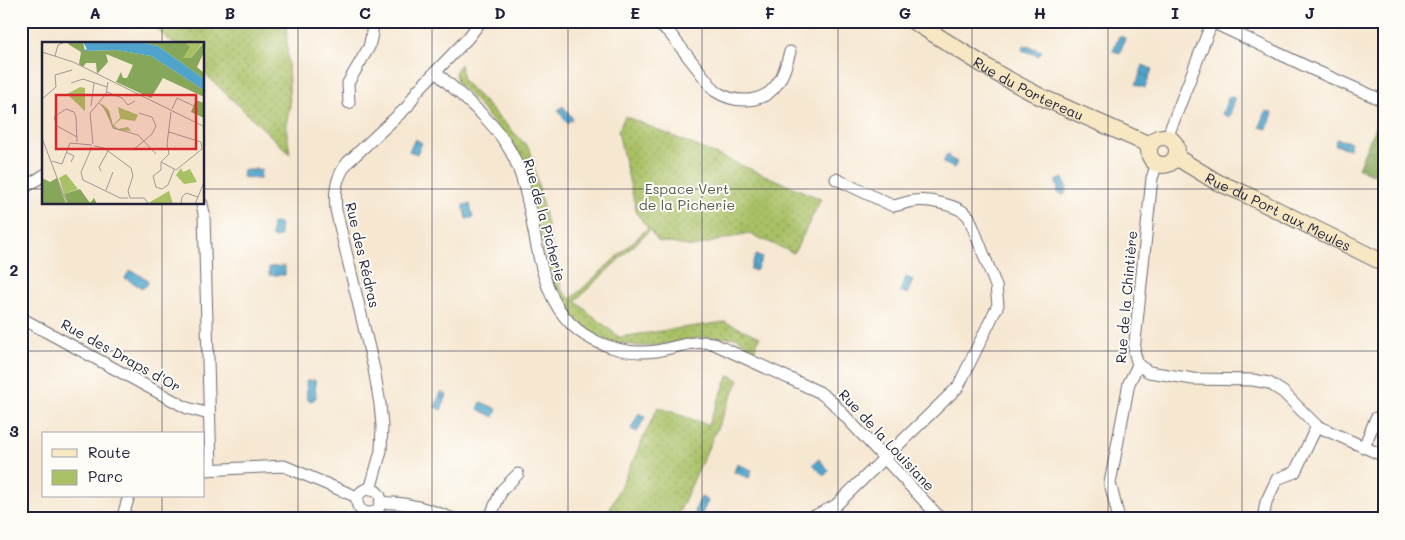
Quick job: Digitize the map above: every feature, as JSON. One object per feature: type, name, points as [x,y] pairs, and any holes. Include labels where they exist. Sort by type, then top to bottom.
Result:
[{"type":"street","points":[[349,103],[348,83],[369,47],[372,21]]},
{"type":"street","name":"Rue des Rédras","points":[[370,490],[380,452],[382,426],[380,404],[374,369],[336,210],[334,195],[337,180],[342,170],[408,106],[417,91],[468,38],[481,21]]},
{"type":"street","points":[[652,21],[668,31],[715,91],[723,96],[737,100],[752,100],[771,91],[784,73],[790,52]]},
{"type":"street","name":"Rue du Portereau","points":[[912,21],[998,74],[1039,96],[1150,145]]},
{"type":"street","points":[[1167,138],[1211,22],[1384,101]]},
{"type":"street","name":"Rue de la Picherie","points":[[436,72],[491,124],[511,151],[524,190],[545,283],[557,306],[573,326],[597,342],[623,350],[654,351],[703,342],[753,361]]},
{"type":"street","points":[[1159,137],[1167,138],[1175,144],[1176,157],[1170,164],[1156,164],[1150,158],[1148,150],[1150,145],[1159,137]]},
{"type":"street","name":"Rue du Port aux Meules","points":[[1176,157],[1217,182],[1243,193],[1384,264]]},
{"type":"street","name":"Rue de la Chintière","points":[[1119,519],[1110,483],[1129,383],[1138,365],[1134,351],[1152,178],[1156,164]]},
{"type":"street","points":[[21,190],[42,175]]},
{"type":"street","points":[[808,519],[835,506],[958,388],[998,305],[996,286],[965,212],[925,200],[893,206],[836,180]]},
{"type":"street","points":[[202,205],[204,214],[209,414],[208,470],[284,466],[357,498]]},
{"type":"street","name":"Rue des Draps d'Or","points":[[21,318],[187,408],[209,414]]},
{"type":"street","name":"Rue de la Louisiane","points":[[753,361],[825,395],[941,519]]},
{"type":"street","points":[[1138,365],[1149,372],[1193,379],[1253,380],[1269,383],[1283,392],[1317,426],[1384,456]]},
{"type":"street","points":[[1364,447],[1376,418]]},
{"type":"street","points":[[1263,519],[1266,502],[1277,479],[1295,472],[1317,426]]},
{"type":"street","points":[[489,519],[502,490],[518,474]]},
{"type":"street","points":[[370,490],[379,496],[380,503],[376,510],[365,516],[359,508],[357,498],[361,492],[370,490]]},
{"type":"street","points":[[122,519],[128,498]]},
{"type":"street","points":[[380,503],[418,507],[454,519]]},
{"type":"green space","points":[[149,21],[286,21],[290,105],[286,126],[290,154],[205,74],[205,42],[171,42]]},
{"type":"green space","name":"Espace Vert de la Picherie","points":[[460,64],[463,80],[530,149],[562,291],[571,299],[648,228],[637,214],[618,132],[625,116],[821,199],[794,253],[748,233],[693,247],[658,241],[650,230],[575,301],[619,337],[725,322],[760,337],[752,355],[747,345],[737,337],[703,337],[655,346],[639,346],[608,341],[582,327],[562,306],[550,279],[521,161],[516,150],[478,104],[457,83],[455,73]]},
{"type":"green space","points":[[1384,106],[1384,179],[1358,168]]},
{"type":"green space","points":[[729,375],[739,380],[676,519],[605,519],[658,407],[708,425]]},
{"type":"water","points":[[1307,21],[1324,23],[1321,30],[1306,24]]},
{"type":"water","points":[[1119,36],[1125,38],[1120,53],[1113,51]]},
{"type":"water","points":[[1024,45],[1042,51],[1039,56],[1022,50]]},
{"type":"water","points":[[1143,65],[1152,69],[1145,88],[1136,85]]},
{"type":"water","points":[[1233,97],[1235,100],[1229,117],[1222,114],[1228,98]]},
{"type":"water","points":[[563,106],[573,119],[567,123],[558,110]]},
{"type":"water","points":[[1266,111],[1273,113],[1267,129],[1260,127]]},
{"type":"water","points":[[415,139],[422,143],[417,154],[409,151]]},
{"type":"water","points":[[1336,139],[1351,142],[1349,149],[1335,145]]},
{"type":"water","points":[[947,154],[949,155],[948,157],[957,162],[954,168],[943,163]]},
{"type":"water","points":[[255,168],[261,170],[260,179],[242,177],[243,170],[255,170]]},
{"type":"water","points":[[1063,178],[1067,189],[1064,195],[1057,192],[1056,181]]},
{"type":"water","points":[[470,204],[473,218],[466,219],[463,205]]},
{"type":"water","points":[[271,224],[280,224],[280,236],[276,238],[271,237]]},
{"type":"water","points":[[756,255],[762,258],[756,271],[750,269]]},
{"type":"water","points":[[285,266],[285,275],[269,275],[269,267]]},
{"type":"water","points":[[130,270],[147,279],[148,283],[145,287],[142,288],[125,278]]},
{"type":"water","points":[[906,277],[913,280],[907,294],[900,291]]},
{"type":"water","points":[[315,380],[316,398],[312,401],[307,399],[306,381]]},
{"type":"water","points":[[441,392],[447,395],[441,410],[435,407]]},
{"type":"water","points":[[481,402],[497,409],[494,417],[478,409]]},
{"type":"water","points":[[639,413],[645,417],[637,432],[631,429]]},
{"type":"water","points":[[819,459],[829,471],[824,476],[813,464]]},
{"type":"water","points":[[737,464],[752,470],[749,478],[734,472]]},
{"type":"water","points":[[701,497],[708,501],[701,516],[694,512]]}]
